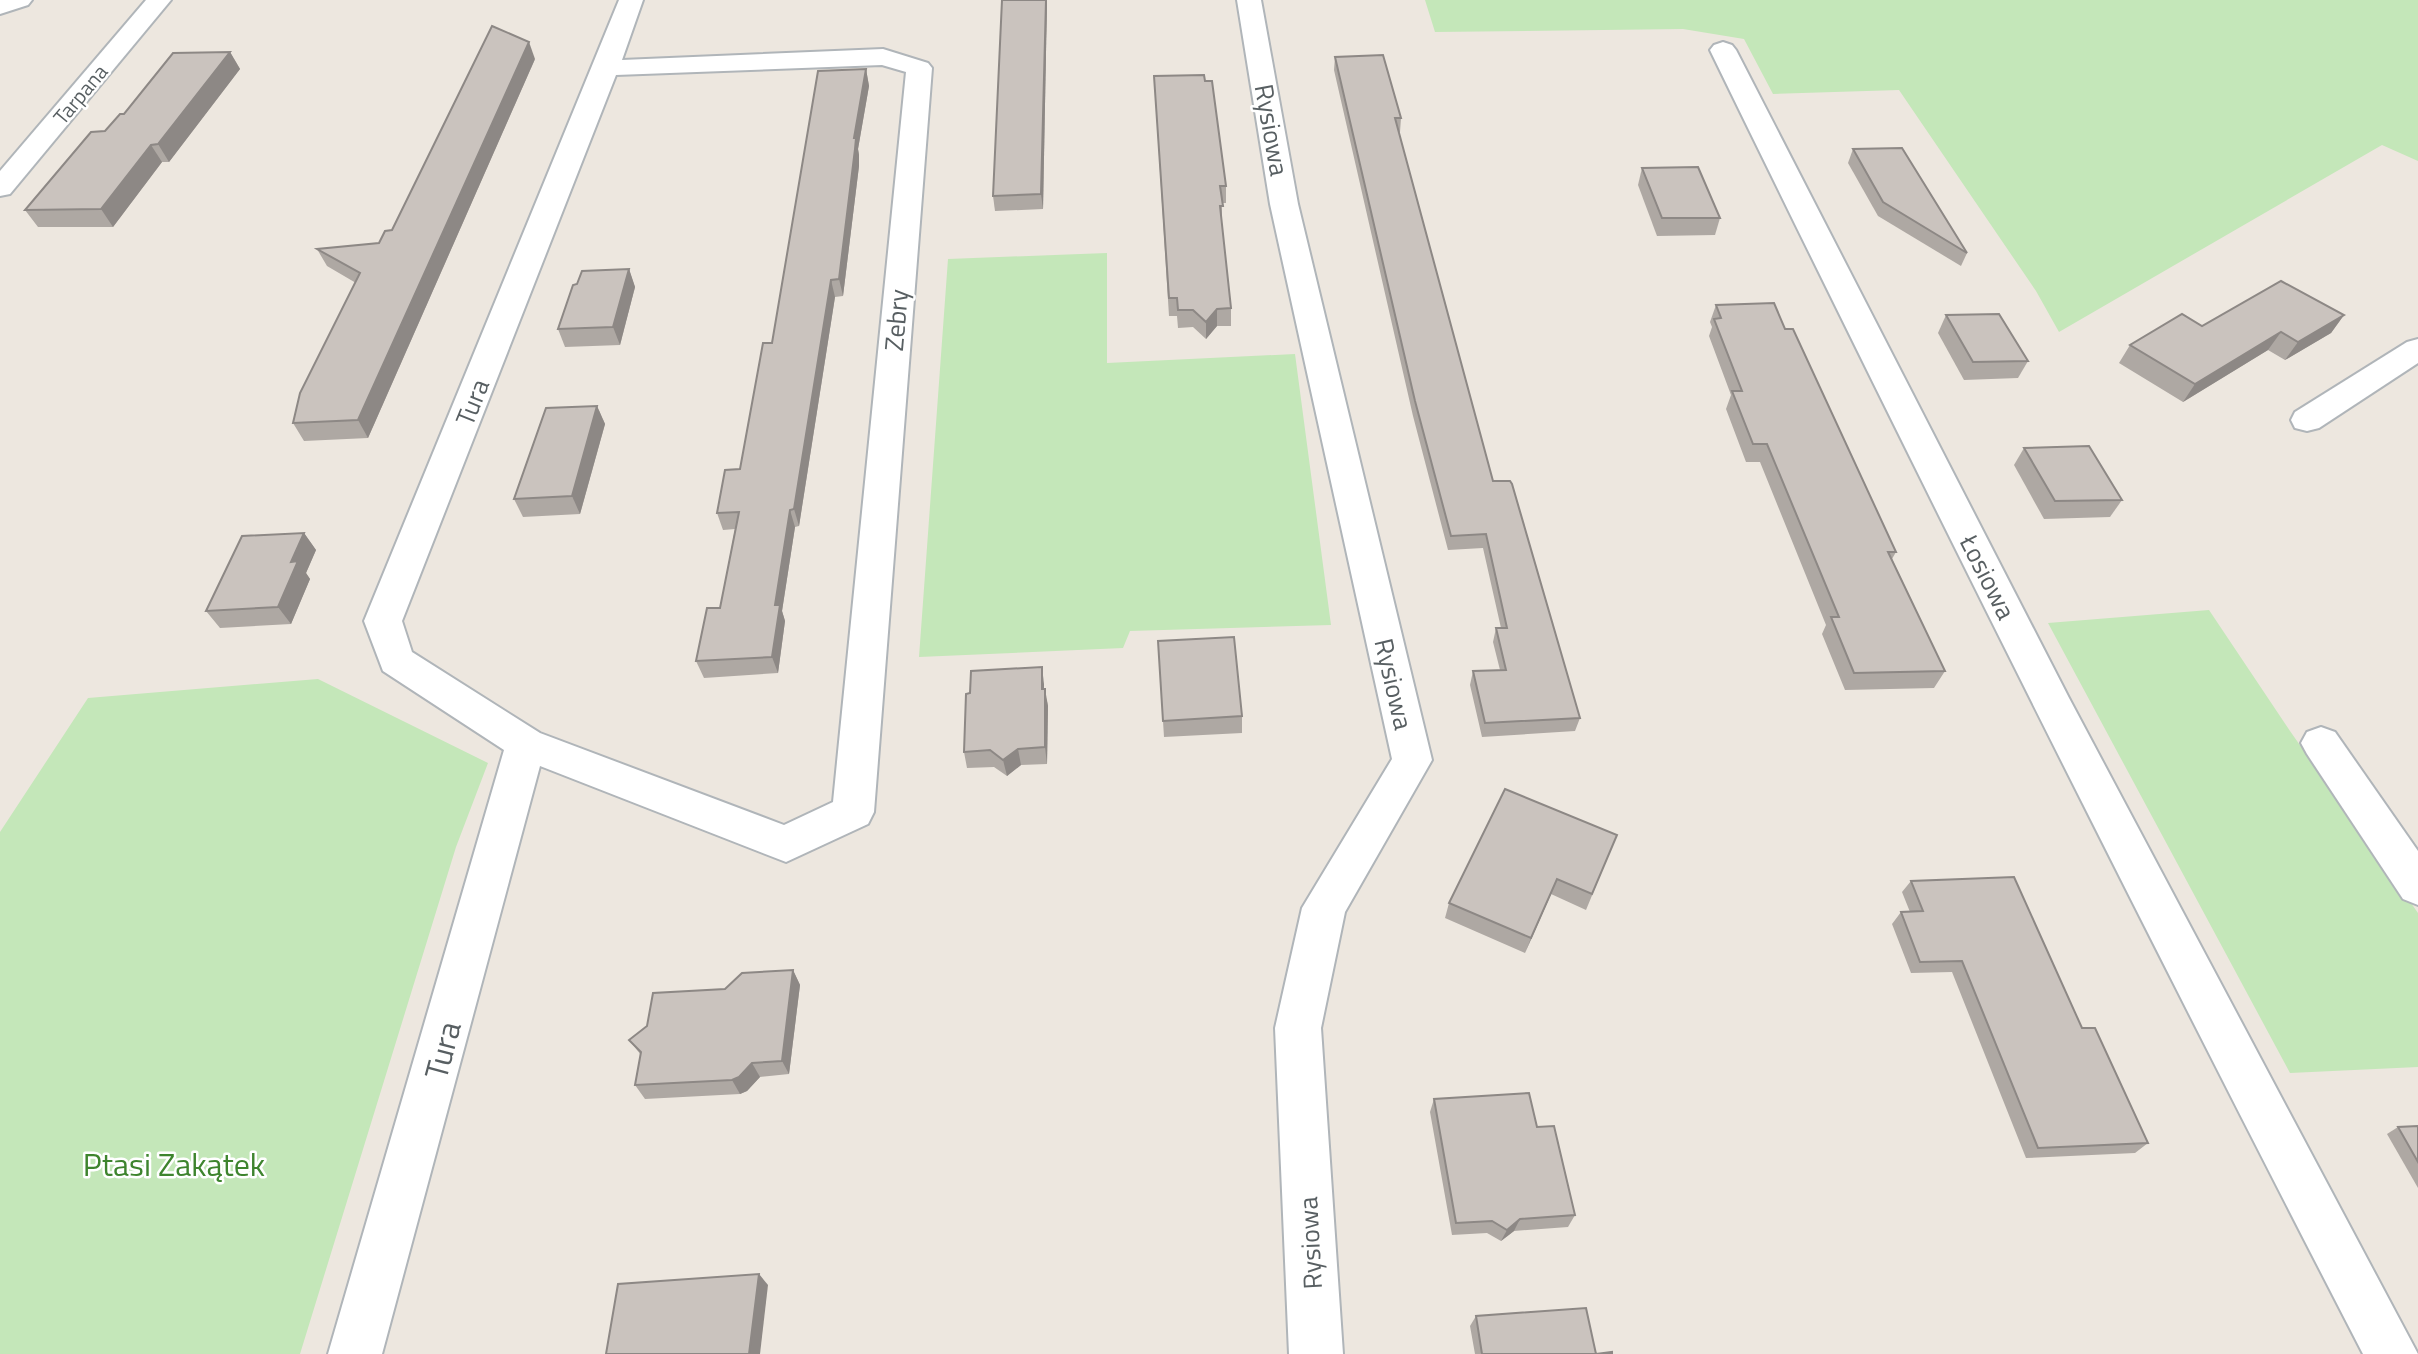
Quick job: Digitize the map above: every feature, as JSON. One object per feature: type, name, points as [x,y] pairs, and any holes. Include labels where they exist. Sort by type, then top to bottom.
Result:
[{"type":"street","points":[[0,7],[20,0]]},
{"type":"street","name":"Tarpana","points":[[0,188],[159,0]]},
{"type":"street","name":"Tura","points":[[631,0],[383,621],[396,661],[526,744],[786,844]]},
{"type":"street","name":"Rysiowa","points":[[1249,0],[1284,204],[1412,760],[1324,908],[1298,1028],[1316,1354]]},
{"type":"street","name":"Łosiowa","points":[[1723,50],[1868,343],[2258,1102],[2391,1354]]},
{"type":"street","name":"Zebry","points":[[606,68],[883,57],[919,68],[853,812],[786,844]]},
{"type":"street","points":[[2307,420],[2418,349]]},
{"type":"street","points":[[2321,743],[2418,886]]},
{"type":"street","name":"Tura","points":[[355,1354],[526,744]]},
{"type":"green space","points":[[1425,0],[2418,0],[2418,161],[2382,145],[2059,332],[2036,291],[1899,90],[1773,94],[1744,39],[1683,29],[1435,32]]},
{"type":"green space","points":[[1107,253],[1107,363],[1295,354],[1331,625],[1130,631],[1123,648],[919,657],[948,259]]},
{"type":"green space","points":[[2209,610],[2418,913],[2418,1067],[2290,1073],[2048,623]]},
{"type":"green space","name":"Ptasi Zakątek","points":[[318,679],[488,763],[456,847],[300,1354],[0,1354],[0,832],[88,698]]},
{"type":"building","points":[[1002,0],[1046,0],[1041,194],[993,196]]},
{"type":"building","points":[[492,26],[529,42],[358,420],[293,423],[300,393],[360,273],[317,249],[379,243],[385,231],[392,230]]},
{"type":"building","points":[[230,52],[158,144],[151,145],[101,209],[25,210],[91,132],[105,131],[120,114],[124,114],[173,53]]},
{"type":"building","points":[[1383,55],[1401,118],[1395,118],[1493,481],[1510,481],[1512,484],[1580,718],[1485,723],[1473,671],[1506,670],[1496,628],[1507,628],[1486,534],[1451,536],[1415,401],[1335,57]]},
{"type":"building","points":[[866,69],[854,138],[855,149],[839,279],[831,280],[794,509],[790,510],[775,605],[780,605],[772,657],[696,661],[707,608],[720,608],[739,512],[717,513],[725,470],[740,469],[763,343],[772,343],[818,71]]},
{"type":"building","points":[[1204,75],[1205,81],[1212,81],[1226,186],[1220,186],[1223,206],[1220,206],[1231,308],[1217,309],[1206,322],[1193,310],[1178,310],[1177,298],[1169,298],[1154,76]]},
{"type":"building","points":[[1902,148],[1967,253],[1883,202],[1853,149]]},
{"type":"building","points":[[1698,167],[1720,218],[1662,218],[1642,168]]},
{"type":"building","points":[[629,269],[613,327],[558,329],[573,285],[577,284],[582,271]]},
{"type":"building","points":[[2281,281],[2344,315],[2298,342],[2281,332],[2195,384],[2130,345],[2182,314],[2202,326]]},
{"type":"building","points":[[1774,303],[1785,329],[1793,329],[1896,552],[1888,552],[1945,671],[1854,673],[1831,617],[1839,617],[1767,444],[1753,444],[1732,391],[1742,391],[1714,319],[1721,318],[1716,305]]},
{"type":"building","points":[[1999,314],[2028,361],[1973,362],[1946,315]]},
{"type":"building","points":[[597,406],[572,496],[514,499],[546,408]]},
{"type":"building","points":[[2089,446],[2122,500],[2055,501],[2024,448]]},
{"type":"building","points":[[304,533],[291,562],[298,561],[278,607],[206,611],[242,536]]},
{"type":"building","points":[[1234,637],[1242,716],[1163,721],[1158,641]]},
{"type":"building","points":[[1042,667],[1042,689],[1045,689],[1045,747],[1018,749],[1003,760],[990,750],[964,752],[966,694],[970,693],[971,671]]},
{"type":"building","points":[[1505,789],[1617,835],[1592,894],[1557,879],[1531,938],[1449,903]]},
{"type":"building","points":[[2014,877],[2082,1028],[2095,1028],[2148,1143],[2038,1148],[1962,961],[1920,962],[1901,912],[1923,911],[1911,881]]},
{"type":"building","points":[[793,970],[782,1061],[752,1063],[739,1077],[732,1080],[635,1085],[641,1052],[629,1040],[647,1026],[653,993],[725,989],[742,973]]},
{"type":"building","points":[[1529,1093],[1537,1127],[1554,1126],[1575,1215],[1520,1219],[1507,1230],[1492,1221],[1456,1223],[1434,1099]]},
{"type":"building","points":[[2418,1126],[2418,1162],[2398,1127]]},
{"type":"building","points":[[759,1274],[749,1354],[606,1354],[618,1284]]},
{"type":"building","points":[[1586,1308],[1596,1354],[1482,1354],[1476,1316]]}]
